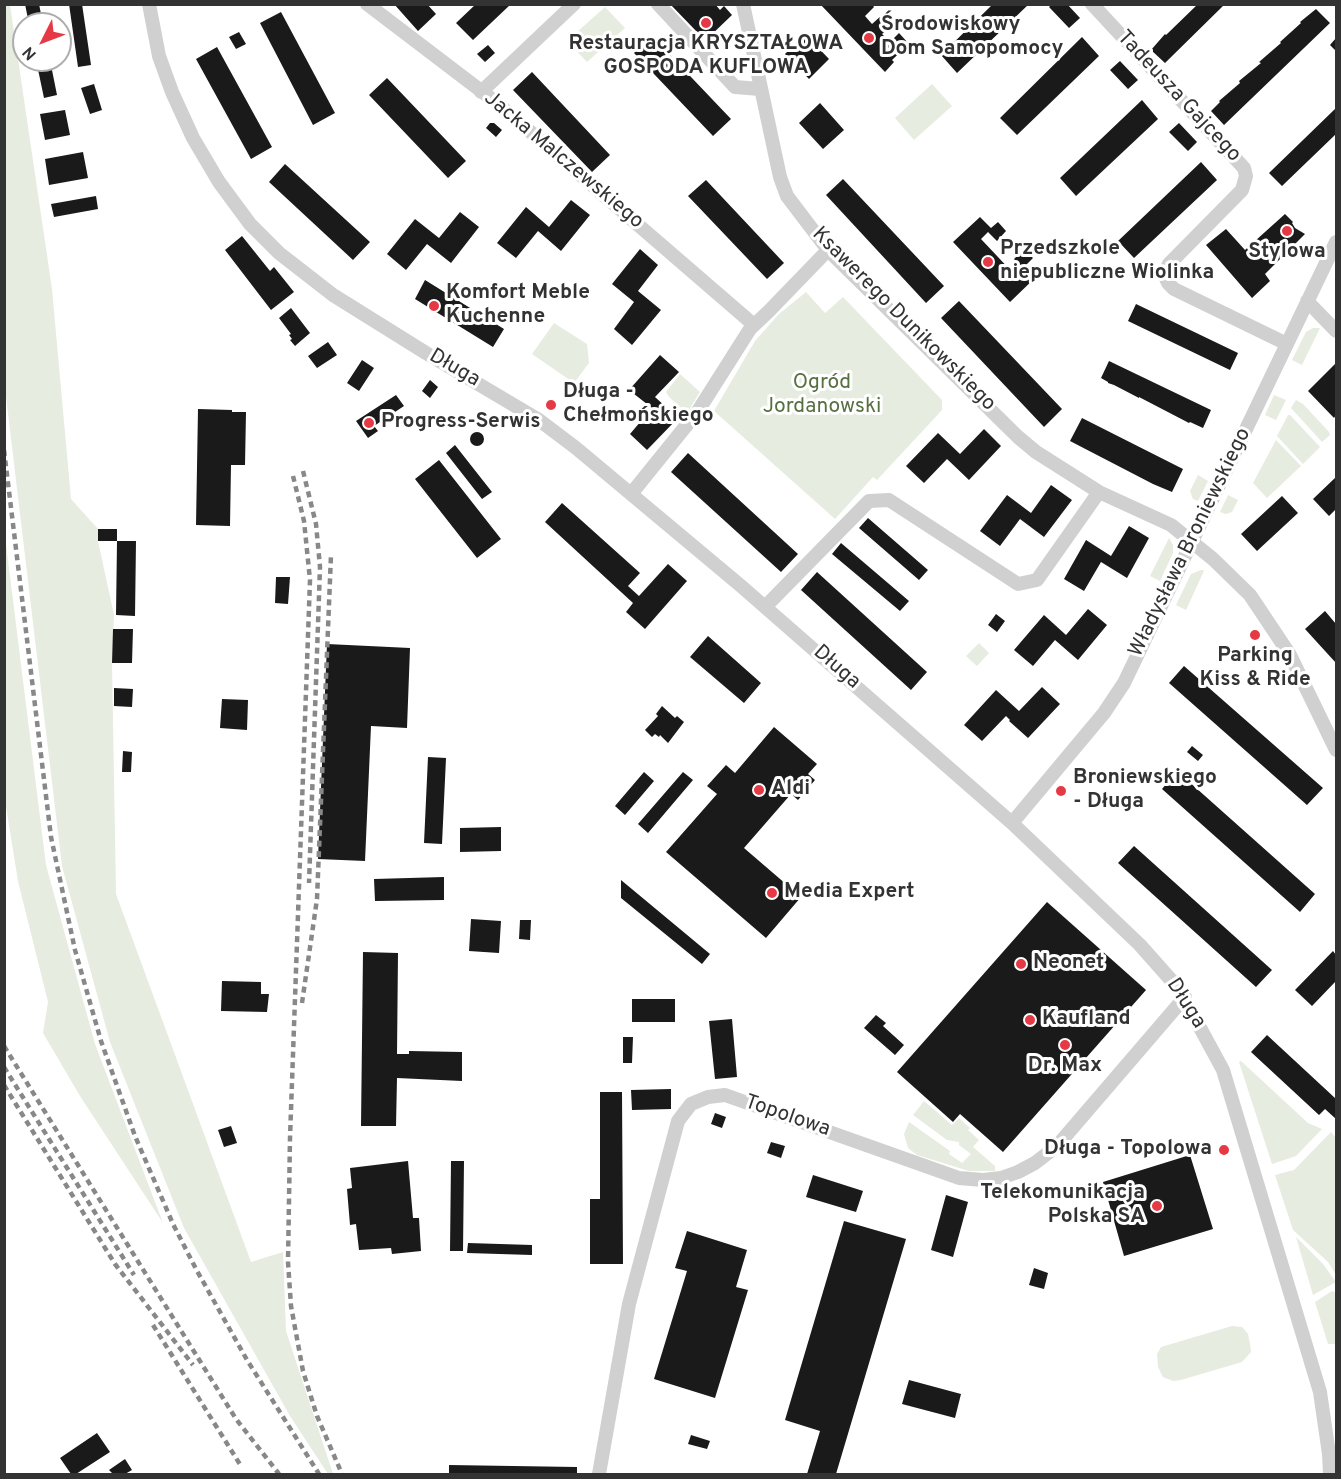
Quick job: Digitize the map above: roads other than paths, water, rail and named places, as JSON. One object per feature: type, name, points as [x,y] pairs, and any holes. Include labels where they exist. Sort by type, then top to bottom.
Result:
[{"type":"street","name":"Długa","points":[[149,4],[159,56],[193,138],[219,183],[250,224],[279,253],[333,295],[539,420],[631,494],[765,607],[1012,823],[1140,945],[1185,997],[1224,1070],[1320,1392],[1330,1474]]},
{"type":"street","name":"Jacka Malczewskiego","points":[[367,4],[496,103],[753,325]]},
{"type":"street","points":[[481,92],[574,4]]},
{"type":"street","points":[[658,4],[735,87],[760,89]]},
{"type":"street","name":"Ksawerego Dunikowskiego","points":[[743,4],[774,157],[787,196],[828,250],[1036,452],[1099,492],[1171,525],[1192,540],[1250,595],[1290,655],[1333,736],[1336,750]]},
{"type":"street","name":"Tadeusza Gajcego","points":[[1092,4],[1244,168],[1246,176],[1242,190],[1170,264],[1164,274],[1168,282],[1174,289],[1287,344]]},
{"type":"street","name":"Władysława Broniewskiego","points":[[1012,823],[1104,713],[1124,683],[1336,242]]},
{"type":"street","points":[[631,494],[698,411],[753,325],[828,250]]},
{"type":"street","points":[[1308,301],[1336,331]]},
{"type":"street","points":[[765,607],[869,501],[889,500],[1018,584],[1037,580],[1099,492]]},
{"type":"street","name":"Topolowa","points":[[600,1474],[629,1304],[678,1121],[691,1104],[708,1097],[725,1095],[959,1178],[982,1180],[1001,1178],[1035,1163],[1057,1146],[1185,997]]},
{"type":"street","points":[[1330,1474],[1336,1474]]},
{"type":"railway","points":[[4,450],[51,837],[75,950],[101,1041],[135,1136],[173,1224],[247,1360],[319,1474]]},
{"type":"railway","points":[[303,471],[316,524],[320,567],[309,883]]},
{"type":"railway","points":[[293,476],[304,521],[310,580],[290,1138],[288,1262],[291,1306],[303,1371],[317,1416],[342,1474]]},
{"type":"railway","points":[[302,1003],[317,899],[331,555]]},
{"type":"railway","points":[[4,1046],[236,1419],[279,1474]]},
{"type":"railway","points":[[4,1067],[134,1275]]},
{"type":"railway","points":[[4,1085],[115,1264],[193,1365]]},
{"type":"railway","points":[[153,1325],[241,1466]]},
{"type":"place","name":"Restauracja KRYSZTAŁOWA GOSPODA KUFLOWA","points":[[706,23]]},
{"type":"place","name":"Środowiskowy Dom Samopomocy","points":[[869,38]]},
{"type":"place","name":"Stylowa","points":[[1287,231]]},
{"type":"place","name":"Przedszkole niepubliczne Wiolinka","points":[[988,262]]},
{"type":"place","name":"Komfort Meble Kuchenne","points":[[434,306]]},
{"type":"place","name":"Długa - Chełmońskiego","points":[[551,405]]},
{"type":"place","name":"Progress-Serwis","points":[[369,423]]},
{"type":"place","name":"Parking Kiss & Ride","points":[[1255,635]]},
{"type":"place","name":"Aldi","points":[[759,790]]},
{"type":"place","name":"Broniewskiego - Długa","points":[[1061,791]]},
{"type":"place","name":"Media Expert","points":[[772,893]]},
{"type":"place","name":"Neonet","points":[[1021,964]]},
{"type":"place","name":"Kaufland","points":[[1030,1020]]},
{"type":"place","name":"Dr. Max","points":[[1065,1045]]},
{"type":"place","name":"Długa - Topolowa","points":[[1224,1150]]},
{"type":"place","name":"Telekomunikacja Polska SA","points":[[1157,1206]]},
{"type":"park label","name":"Ogród Jordanowski","points":[[822,396]]}]
